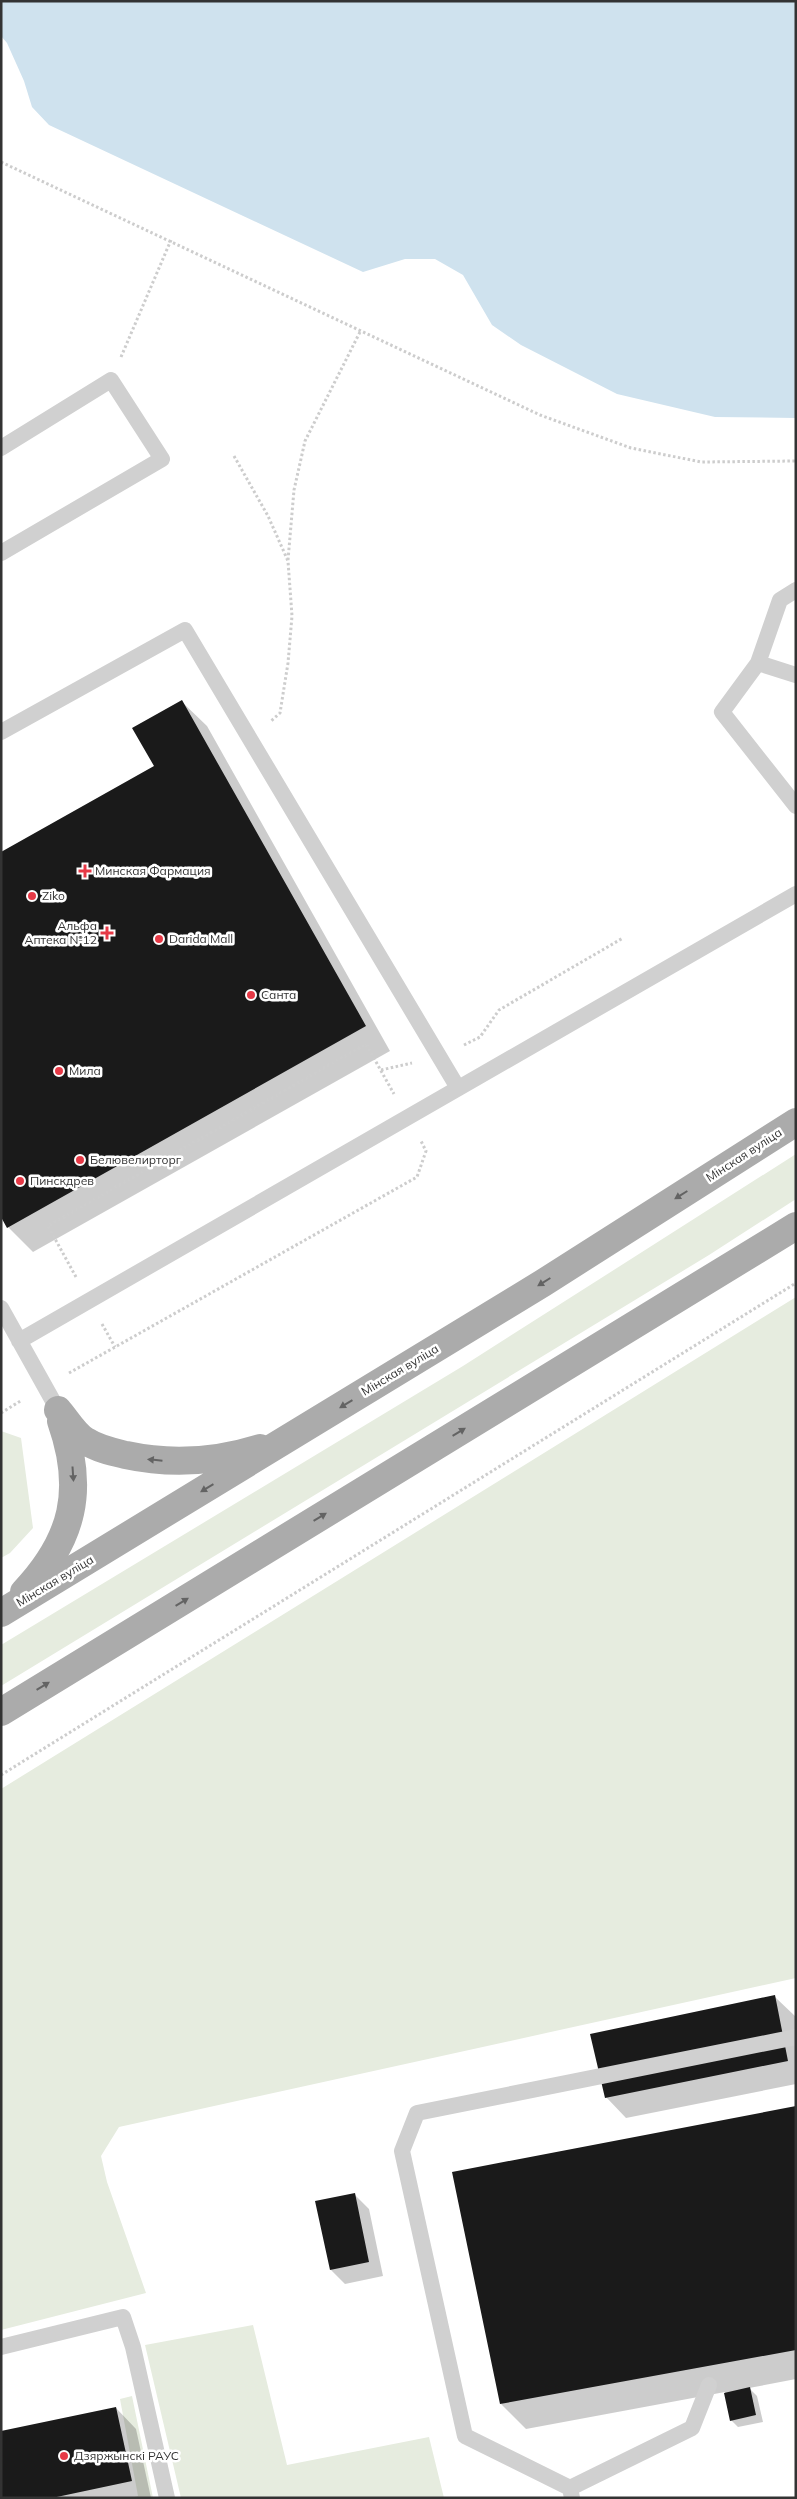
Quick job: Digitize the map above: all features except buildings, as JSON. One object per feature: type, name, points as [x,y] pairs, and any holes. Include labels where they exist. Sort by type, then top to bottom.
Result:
[{"type":"main road","name":"Мінская вуліца","points":[[4,1611],[543,1283],[796,1122]]},
{"type":"main road","points":[[1,1712],[796,1226]]},
{"type":"main road","points":[[58,1410],[85,1441],[107,1450],[151,1460],[184,1462],[244,1453],[288,1439]]},
{"type":"main road","points":[[4,1611],[34,1581],[56,1551],[67,1526],[74,1486],[71,1450],[58,1410]]},
{"type":"lane","points":[[1,448],[111,380],[162,459],[1,553]]},
{"type":"lane","points":[[796,590],[780,600],[758,663],[722,712],[796,806]]},
{"type":"lane","points":[[1,732],[185,630],[458,1088]]},
{"type":"lane","points":[[758,663],[796,675]]},
{"type":"lane","points":[[19,1341],[796,894]]},
{"type":"lane","points":[[1,1308],[58,1410]]},
{"type":"lane","points":[[709,2385],[692,2428],[571,2493],[465,2436],[402,2151],[417,2113],[796,2037]]},
{"type":"lane","points":[[1,2348],[123,2317],[133,2347],[167,2498]]},
{"type":"path","points":[[1,162],[171,240],[540,415],[631,448],[701,462],[796,462]]},
{"type":"path","points":[[111,380],[171,240]]},
{"type":"path","points":[[251,741],[280,713],[288,663],[292,616],[288,561],[294,490],[305,441],[361,330]]},
{"type":"path","points":[[234,456],[268,516],[288,561]]},
{"type":"path","points":[[381,1070],[440,1058],[480,1037],[499,1010],[623,938]]},
{"type":"path","points":[[1,1775],[796,1284]]},
{"type":"shaded area","points":[[796,1154],[796,1199],[709,1255],[1,1686],[1,1645],[463,1366]]},
{"type":"shaded area","points":[[796,1297],[796,1978],[119,2127],[101,2156],[107,2182],[146,2293],[1,2330],[1,1789]]},
{"type":"shaded area","points":[[1,1431],[21,1438],[33,1528],[10,1553],[1,1558]]},
{"type":"shaded area","points":[[253,2325],[287,2465],[429,2437],[444,2498],[181,2498],[145,2345]]},
{"type":"shaded area","points":[[132,2396],[153,2498],[131,2498],[138,2496],[120,2399]]},
{"type":"water","points":[[1,1],[796,1],[796,418],[715,417],[617,394],[521,345],[492,325],[463,275],[435,259],[405,259],[363,272],[49,125],[32,107],[24,81],[7,43],[1,36]]},
{"type":"place","name":"Минская Фармация","points":[[85,871]]},
{"type":"place","name":"Ziko","points":[[32,896]]},
{"type":"place","name":"Альфа Аптека №12","points":[[107,933]]},
{"type":"place","name":"Darida Mall","points":[[159,939]]},
{"type":"place","name":"Санта","points":[[251,995]]},
{"type":"place","name":"Мила","points":[[59,1071]]},
{"type":"place","name":"Белювелирторг","points":[[80,1160]]},
{"type":"place","name":"Пинскдрев","points":[[20,1181]]},
{"type":"place","name":"Дзяржынскі РАУС","points":[[64,2456]]}]
